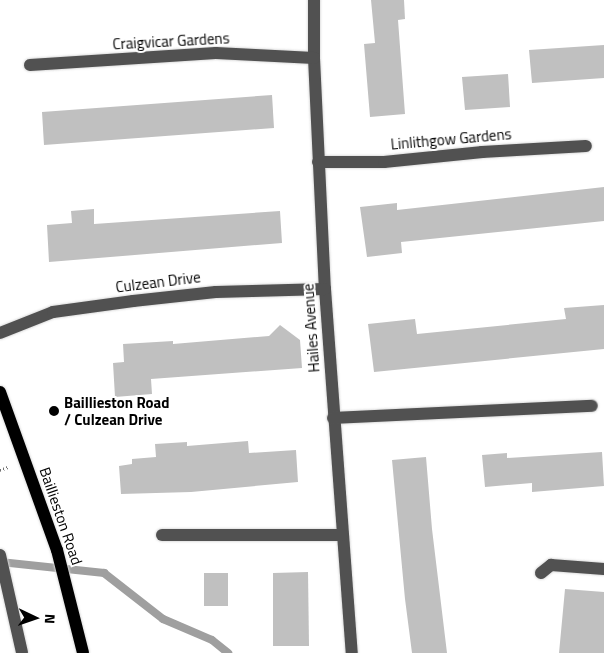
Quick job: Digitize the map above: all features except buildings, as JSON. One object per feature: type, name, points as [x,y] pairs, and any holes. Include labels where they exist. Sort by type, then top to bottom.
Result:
[{"type":"main road","name":"Baillieston Road","points":[[0,392],[57,550],[67,583],[83,653]]},
{"type":"street","name":"Hailes Avenue","points":[[314,0],[314,58],[325,289],[333,418],[352,653]]},
{"type":"street","name":"Craigvicar Gardens","points":[[30,65],[216,53],[314,58]]},
{"type":"street","name":"Linlithgow Gardens","points":[[318,162],[384,162],[482,152],[586,146]]},
{"type":"street","name":"Culzean Drive","points":[[0,333],[53,312],[133,301],[216,292],[325,289]]},
{"type":"street","points":[[333,418],[592,406]]},
{"type":"street","points":[[162,535],[342,535]]},
{"type":"street","points":[[0,555],[22,653]]},
{"type":"street","points":[[541,574],[551,565],[604,569]]},
{"type":"waterway","points":[[0,562],[104,573],[163,619],[212,640],[228,653]]},
{"type":"place","name":"Baillieston Road / Culzean Drive","points":[[54,411]]}]
